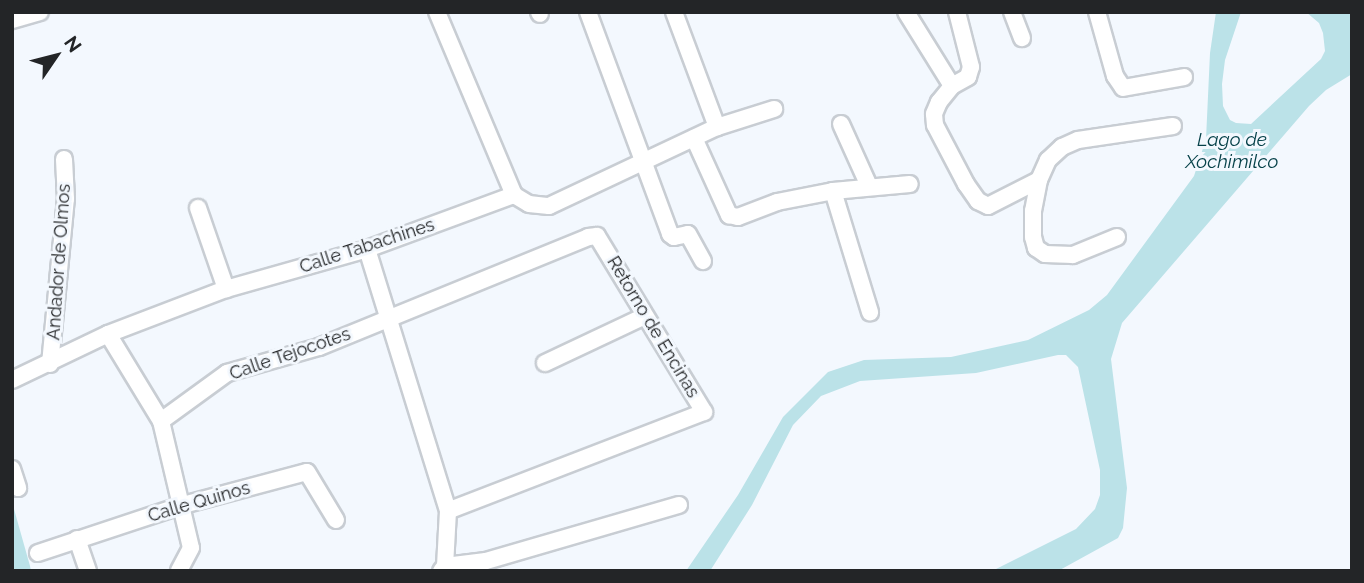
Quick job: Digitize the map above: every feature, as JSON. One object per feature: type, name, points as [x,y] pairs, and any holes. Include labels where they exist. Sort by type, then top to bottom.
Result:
[{"type":"street","points":[[12,20],[40,12]]},
{"type":"street","points":[[437,12],[514,195],[529,204],[550,206],[717,127],[774,109]]},
{"type":"street","points":[[588,12],[670,234],[674,237],[688,234],[703,261]]},
{"type":"street","points":[[674,12],[717,127]]},
{"type":"street","points":[[906,12],[952,86]]},
{"type":"street","points":[[957,12],[971,67],[968,77],[952,86],[934,114],[935,125],[978,201],[988,206],[1039,180]]},
{"type":"street","points":[[1012,12],[1022,38]]},
{"type":"street","points":[[1097,12],[1115,76],[1123,88],[1184,77]]},
{"type":"street","points":[[841,124],[869,186]]},
{"type":"street","points":[[1117,237],[1073,255],[1045,254],[1036,248],[1032,223],[1039,180],[1048,160],[1062,147],[1078,140],[1173,126]]},
{"type":"street","points":[[694,138],[729,215],[738,218],[778,202],[833,191],[910,184]]},
{"type":"street","name":"Andador de Olmos","points":[[51,364],[66,199],[64,159]]},
{"type":"street","points":[[833,191],[870,312]]},
{"type":"street","name":"Calle Tabachines","points":[[12,380],[51,364],[108,334],[226,289],[367,249],[514,195]]},
{"type":"street","points":[[198,208],[226,289]]},
{"type":"street","name":"Retorno de Encinas","points":[[388,317],[597,236],[704,412],[448,512]]},
{"type":"street","points":[[367,249],[448,512],[443,568],[486,561],[680,505]]},
{"type":"street","points":[[545,363],[645,316]]},
{"type":"street","name":"Calle Tejocotes","points":[[161,421],[226,373],[319,347],[388,317]]},
{"type":"street","points":[[108,334],[161,421],[191,548],[179,571]]},
{"type":"street","points":[[12,469],[18,488]]},
{"type":"street","name":"Calle Quinos","points":[[38,554],[183,505],[307,472],[336,520]]},
{"type":"street","points":[[77,539],[89,571]]},
{"type":"water","name":"Lago de Xochimilco","points":[[1216,12],[1241,12],[1225,60],[1222,84],[1223,106],[1230,120],[1236,123],[1251,124],[1321,59],[1325,51],[1323,33],[1319,23],[1306,12],[1352,12],[1352,74],[1326,90],[1309,106],[1122,323],[1111,359],[1127,488],[1123,528],[1118,538],[1058,571],[992,571],[1076,529],[1095,509],[1100,495],[1100,470],[1078,367],[1066,355],[1058,355],[976,373],[860,381],[821,396],[793,425],[752,505],[710,571],[686,571],[738,495],[783,417],[828,372],[864,360],[951,357],[1028,340],[1089,310],[1107,295],[1194,176],[1206,139],[1210,53]]},
{"type":"water","points":[[12,502],[30,566],[31,571],[12,571]]}]
